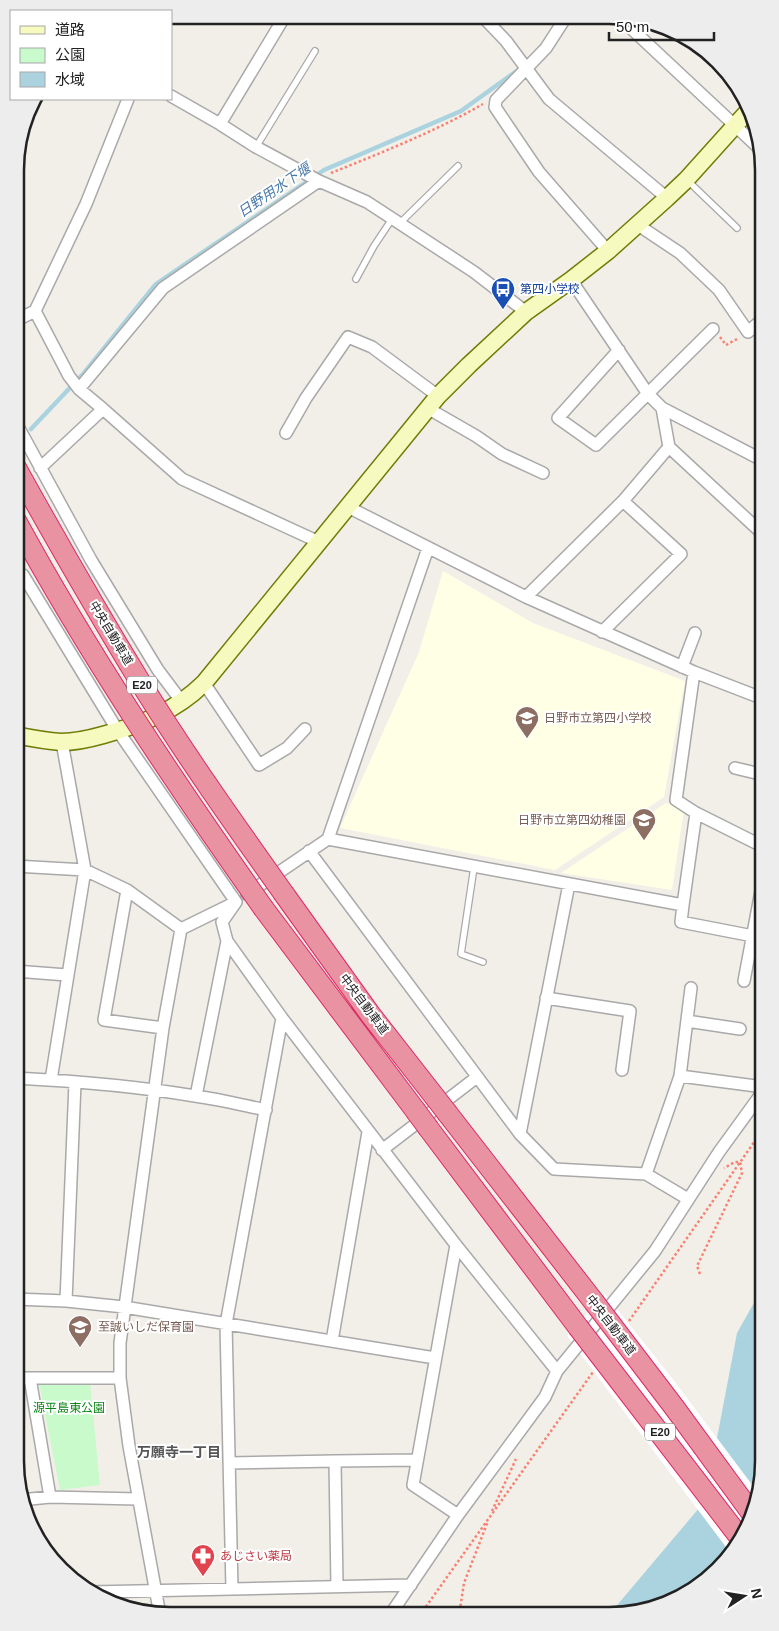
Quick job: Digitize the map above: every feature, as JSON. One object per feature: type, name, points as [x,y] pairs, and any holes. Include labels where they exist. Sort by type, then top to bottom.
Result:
[{"type":"highway","name":"中央自動車道","points":[[24,482],[61,550],[143,686],[218,800],[284,894],[370,1014],[594,1302],[747,1507]]},
{"type":"highway","name":"中央自動車道","points":[[24,535],[144,734],[264,909],[578,1327],[658,1428],[737,1532]]},
{"type":"main road","points":[[24,736],[62,742],[91,738],[152,719],[182,702],[204,683],[433,403],[493,342],[526,312],[571,280],[638,225],[686,180],[744,116]]},
{"type":"street","points":[[220,124],[281,24]]},
{"type":"street","points":[[490,24],[506,41],[549,99],[667,198]]},
{"type":"street","points":[[562,24],[546,48],[496,100],[495,107],[539,172],[608,251]]},
{"type":"street","points":[[627,25],[752,141]]},
{"type":"street","points":[[172,97],[256,147],[319,181],[367,202],[474,272],[526,312]]},
{"type":"street","points":[[24,316],[35,311],[86,204],[128,100]]},
{"type":"street","points":[[78,388],[163,288],[319,181]]},
{"type":"street","points":[[638,225],[680,254],[719,290],[748,332],[755,326]]},
{"type":"street","points":[[571,280],[648,394],[662,408],[755,456]]},
{"type":"street","points":[[35,311],[69,376],[78,388],[182,479],[319,542]]},
{"type":"street","points":[[619,350],[558,418],[596,445],[713,329]]},
{"type":"street","points":[[286,432],[306,398],[348,336],[372,347],[433,403],[476,436],[502,454],[543,473]]},
{"type":"street","points":[[662,408],[669,447],[755,527]]},
{"type":"street","points":[[40,468],[103,409]]},
{"type":"street","points":[[24,438],[87,553],[158,670],[182,702]]},
{"type":"street","points":[[526,597],[624,501],[669,447]]},
{"type":"street","points":[[602,632],[681,554],[624,501]]},
{"type":"street","points":[[348,507],[526,597],[682,667],[755,696]]},
{"type":"street","points":[[328,840],[428,548]]},
{"type":"street","points":[[24,577],[118,731],[236,902]]},
{"type":"street","points":[[682,667],[695,633]]},
{"type":"street","points":[[694,672],[676,800],[696,813],[755,842]]},
{"type":"street","points":[[204,683],[259,765],[287,748],[305,729]]},
{"type":"street","points":[[51,1080],[85,870],[62,742]]},
{"type":"street","points":[[735,768],[755,773]]},
{"type":"street","points":[[696,813],[681,922],[753,936]]},
{"type":"street","points":[[181,929],[236,902],[328,840],[683,905]]},
{"type":"street","points":[[309,851],[520,1134],[554,1169],[646,1174],[688,1199]]},
{"type":"street","points":[[24,867],[85,870],[126,890],[181,929]]},
{"type":"street","points":[[520,1134],[569,884]]},
{"type":"street","points":[[126,890],[104,1020],[163,1028]]},
{"type":"street","points":[[236,902],[222,922],[227,941],[368,1132],[557,1371]]},
{"type":"street","points":[[744,981],[755,925]]},
{"type":"street","points":[[159,1606],[128,1446],[120,1378],[120,1343],[163,1028],[181,929]]},
{"type":"street","points":[[196,1096],[227,941]]},
{"type":"street","points":[[24,972],[67,975]]},
{"type":"street","points":[[646,1174],[680,1076],[691,988]]},
{"type":"street","points":[[546,998],[630,1011],[622,1070]]},
{"type":"street","points":[[232,1589],[226,1324],[282,1018]]},
{"type":"street","points":[[687,1021],[740,1029]]},
{"type":"street","points":[[680,1076],[755,1087]]},
{"type":"street","points":[[382,1150],[477,1077]]},
{"type":"street","points":[[24,1078],[155,1090],[266,1110]]},
{"type":"street","points":[[66,1301],[75,1083]]},
{"type":"street","points":[[395,1607],[458,1515],[545,1397],[557,1371],[655,1251],[755,1101]]},
{"type":"street","points":[[332,1341],[368,1132]]},
{"type":"street","points":[[456,1245],[413,1484],[458,1515]]},
{"type":"street","points":[[24,1299],[66,1301],[124,1307],[435,1358]]},
{"type":"street","points":[[24,1378],[120,1378]]},
{"type":"street","points":[[30,1378],[50,1497]]},
{"type":"street","points":[[229,1463],[417,1460]]},
{"type":"street","points":[[335,1461],[337,1586]]},
{"type":"street","points":[[30,1499],[50,1497],[138,1499]]},
{"type":"street","points":[[105,1592],[410,1585]]},
{"type":"lane","points":[[256,147],[315,51]]},
{"type":"lane","points":[[356,279],[374,246],[396,221],[458,166]]},
{"type":"lane","points":[[686,180],[737,228]]},
{"type":"lane","points":[[474,866],[460,954],[483,962]]},
{"type":"path","points":[[319,181],[328,174],[461,117],[497,95],[496,100]]},
{"type":"path","points":[[713,329],[726,345],[748,332]]},
{"type":"path","points":[[700,1181],[736,1162],[740,1162],[742,1173],[697,1266],[700,1274]]},
{"type":"path","points":[[460,1607],[464,1583],[490,1516],[517,1457]]},
{"type":"shaded area","name":"日野市立第四小学校","points":[[443,571],[533,623],[685,681],[664,797],[555,870],[340,828],[419,652]]},
{"type":"shaded area","name":"日野市立第四幼稚園","points":[[666,803],[684,809],[672,890],[561,873]]},
{"type":"green space","name":"源平島東公園","points":[[90,1382],[100,1485],[60,1490],[39,1383]]},
{"type":"water","points":[[755,1301],[755,1471],[747,1508],[740,1526],[731,1542],[712,1564],[682,1588],[647,1602],[616,1607],[705,1501],[737,1333]]},
{"type":"pier","points":[[605,1294],[672,1378],[753,1485],[740,1526],[727,1548],[567,1336]]},
{"type":"waterway","name":"日野用水下堰","points":[[31,429],[84,373],[156,284],[324,170],[461,111],[518,70]]},
{"type":"place","name":"第四小学校","points":[[503,310]]},
{"type":"place","name":"日野市立第四小学校","points":[[527,739]]},
{"type":"place","name":"日野市立第四幼稚園","points":[[644,841]]},
{"type":"place","name":"至誠いしだ保育園","points":[[80,1348]]},
{"type":"place","name":"あじさい薬局","points":[[203,1577]]},
{"type":"district","name":"万願寺一丁目","points":[[179,1452]]}]
